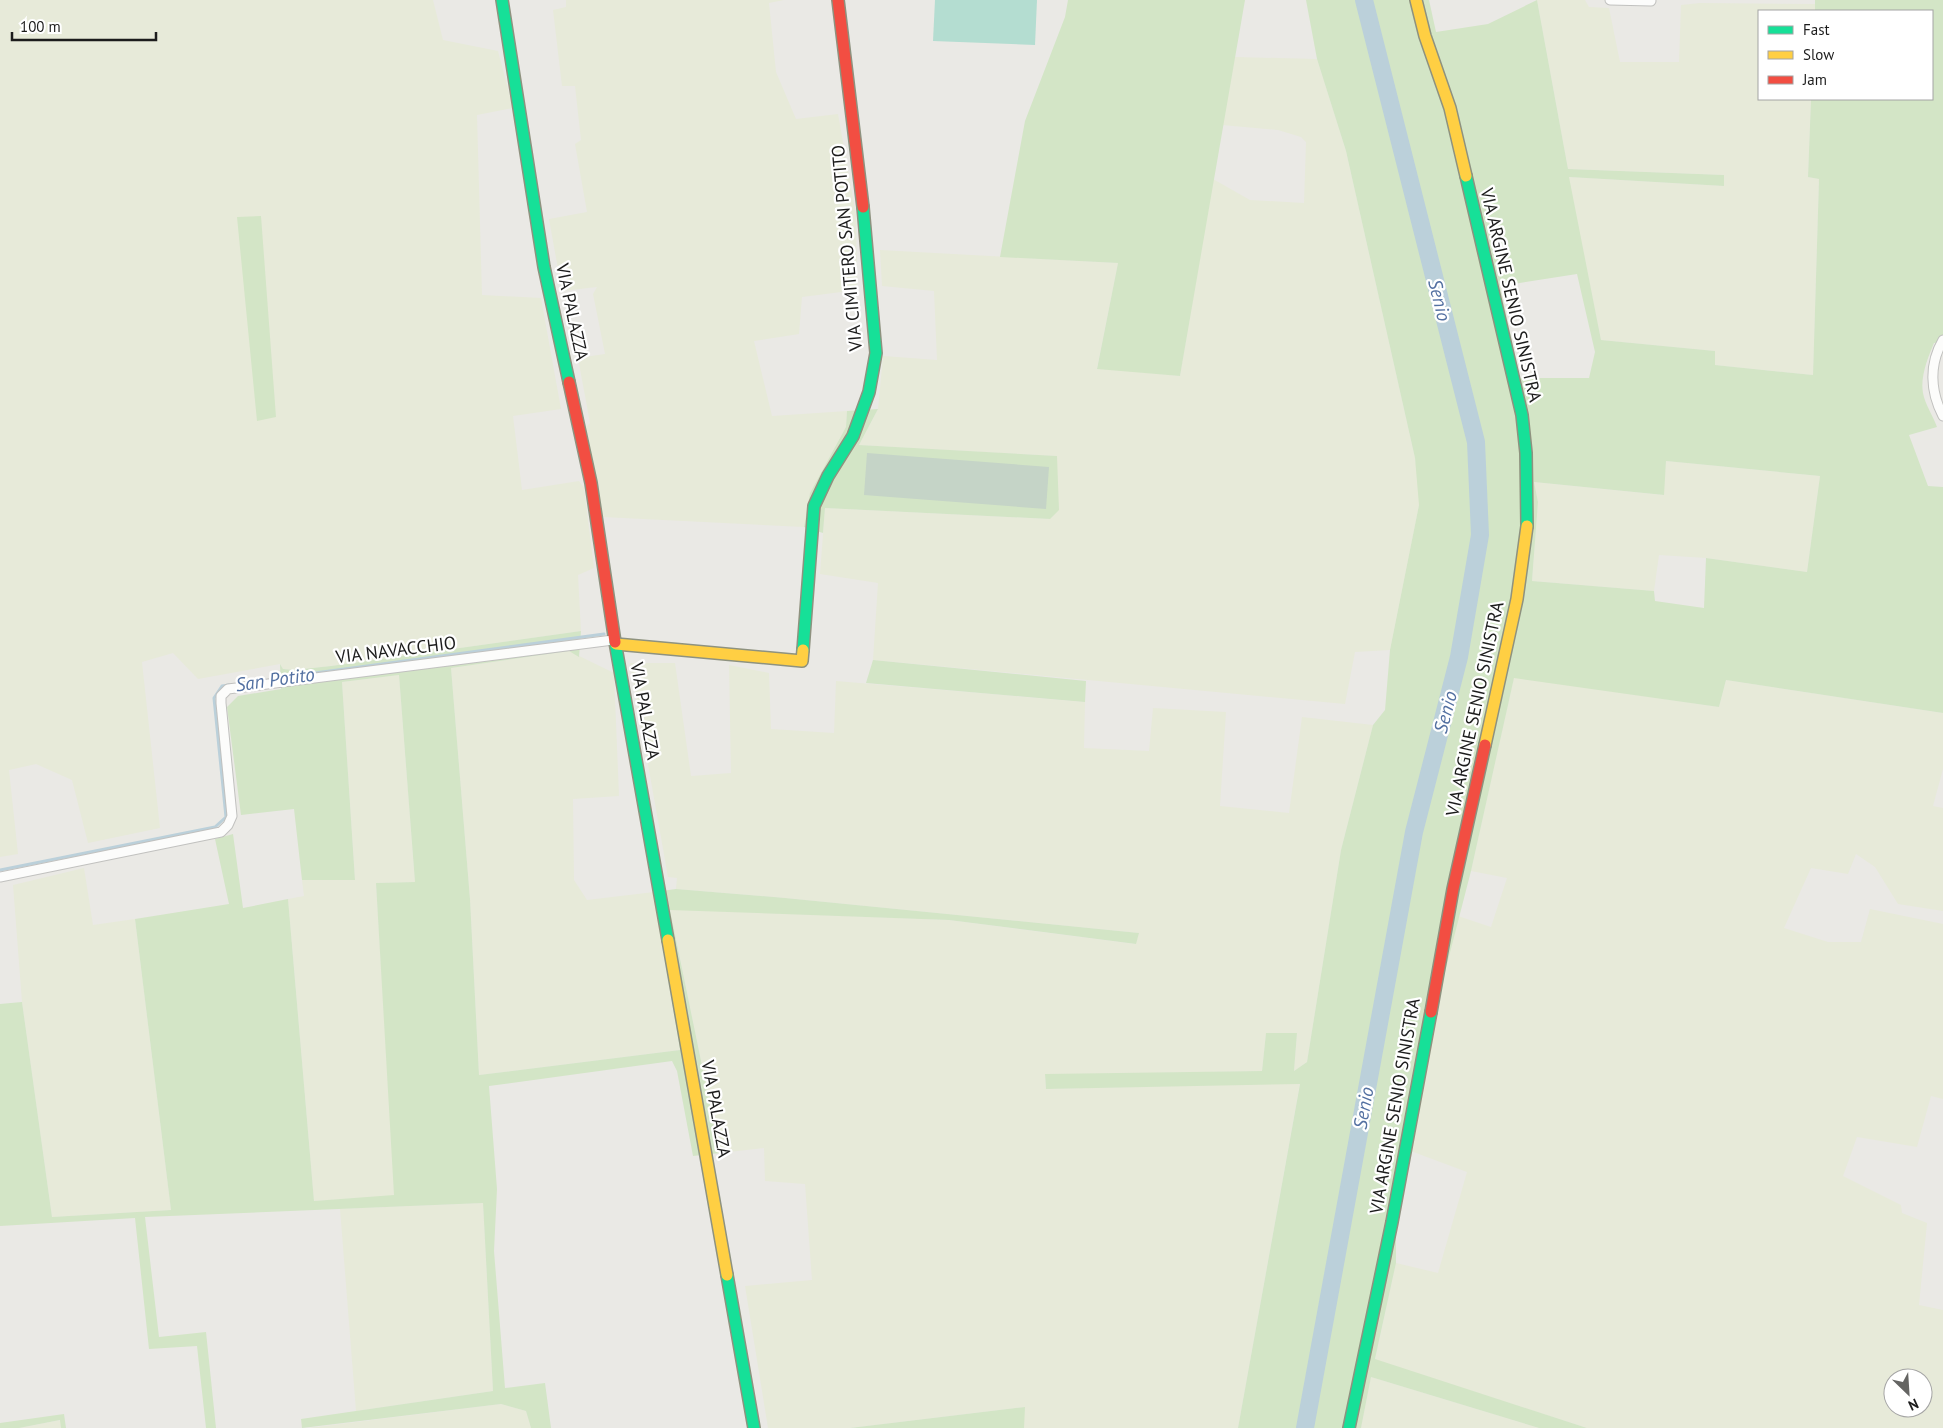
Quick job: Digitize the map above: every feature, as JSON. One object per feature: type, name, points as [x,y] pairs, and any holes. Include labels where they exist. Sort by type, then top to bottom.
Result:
[{"type":"street","name":"VIA PALAZZA","points":[[502,0],[544,267],[591,483],[615,642],[754,1428]]},
{"type":"street","name":"VIA CIMITERO SAN POTITO","points":[[802,661],[814,506],[828,476],[853,436],[869,392],[876,353],[865,221],[838,0]]},
{"type":"street","name":"VIA ARGINE SENIO SINISTRA","points":[[1350,1428],[1392,1222],[1453,889],[1513,618],[1527,533],[1526,453],[1522,415],[1450,108],[1425,36],[1416,0]]},
{"type":"street","points":[[1610,0],[1651,1]]},
{"type":"street","points":[[1943,340],[1936,352],[1933,370],[1934,393],[1943,416]]},
{"type":"street","name":"VIA NAVACCHIO","points":[[0,878],[221,832],[228,825],[232,816],[221,703],[221,696],[228,689],[615,642],[802,661]]},
{"type":"green space","points":[[0,0],[433,0],[443,40],[498,51],[513,108],[477,115],[482,295],[541,298],[561,409],[513,416],[522,490],[579,481],[584,488],[594,568],[578,575],[581,631],[331,666],[294,670],[283,669],[280,664],[198,679],[173,653],[142,662],[160,828],[88,843],[72,780],[36,764],[9,770],[18,854],[0,857]]},
{"type":"green space","points":[[566,0],[784,0],[769,3],[776,72],[796,119],[838,114],[856,215],[857,290],[802,297],[799,334],[754,341],[772,416],[847,411],[846,427],[810,493],[804,527],[603,517],[586,427],[590,423],[578,358],[605,354],[593,294],[597,287],[562,291],[549,219],[587,212],[575,144],[581,140],[575,86],[562,86],[553,10],[566,7]]},
{"type":"green space","points":[[935,0],[1037,0],[1035,45],[933,41]]},
{"type":"green space","points":[[1068,0],[1245,0],[1180,376],[1097,369],[1118,263],[1000,257],[1025,121],[1065,17]]},
{"type":"green space","points":[[1306,0],[1429,0],[1436,32],[1488,24],[1537,0],[1568,169],[1724,175],[1724,186],[1569,177],[1601,340],[1715,351],[1715,365],[1813,375],[1819,179],[1808,177],[1811,100],[1933,100],[1933,10],[1815,10],[1815,0],[1943,0],[1943,342],[1934,343],[1925,367],[1922,387],[1925,401],[1937,427],[1909,435],[1928,486],[1943,487],[1943,713],[1726,680],[1719,707],[1514,678],[1471,871],[1400,1147],[1396,1263],[1375,1359],[1587,1428],[1539,1428],[1371,1377],[1361,1428],[1238,1428],[1300,1084],[1046,1089],[1045,1074],[1262,1071],[1266,1033],[1297,1033],[1294,1071],[1307,1062],[1341,850],[1373,725],[1385,710],[1390,650],[1419,505],[1415,458],[1346,151],[1317,59]],"holes":[[[1577,274],[1595,352],[1589,378],[1520,378],[1500,286]],[[1666,461],[1820,476],[1807,572],[1706,558],[1704,608],[1655,601],[1654,591],[1532,581],[1538,502],[1534,482],[1664,495]]]},
{"type":"green space","points":[[1537,0],[1585,0],[1589,7],[1609,8],[1620,62],[1679,62],[1681,5],[1700,3],[1815,4],[1815,10],[1758,10],[1758,100],[1811,100],[1808,177],[1819,179],[1813,375],[1715,365],[1715,351],[1601,340],[1568,177],[1724,186],[1724,175],[1568,169]]},
{"type":"green space","points":[[1235,57],[1317,59],[1346,151],[1415,458],[1419,487],[1419,505],[1390,650],[1355,652],[1345,704],[873,660],[878,583],[820,574],[825,508],[1050,519],[1056,456],[859,445],[878,409],[883,356],[937,360],[934,291],[882,286],[880,250],[1118,263],[1097,368],[1180,376],[1213,179],[1250,200],[1304,203],[1306,142],[1301,137],[1278,130],[1222,125]]},
{"type":"green space","points":[[261,216],[276,417],[257,421],[237,217]]},
{"type":"green space","points":[[878,409],[859,445],[1057,456],[1059,510],[1050,519],[825,508],[823,533],[804,527],[810,493],[846,427],[847,411]]},
{"type":"green space","points":[[867,453],[1049,467],[1046,509],[864,495]]},
{"type":"green space","points":[[1666,461],[1820,476],[1807,572],[1706,558],[1659,555],[1654,591],[1532,581],[1538,502],[1534,482],[1663,495]]},
{"type":"green space","points":[[581,631],[579,657],[569,651],[451,668],[470,899],[479,1075],[680,1050],[654,892],[676,889],[785,898],[1139,933],[1136,944],[949,920],[670,910],[720,1153],[693,1156],[677,1071],[672,1061],[489,1086],[497,1189],[494,1251],[505,1388],[545,1383],[551,1428],[531,1428],[526,1411],[501,1404],[302,1428],[301,1419],[493,1391],[483,1203],[145,1217],[159,1337],[206,1332],[216,1428],[206,1428],[197,1346],[149,1349],[135,1218],[0,1226],[0,1004],[22,1002],[52,1217],[171,1210],[135,919],[229,904],[215,839],[233,834],[243,908],[288,899],[314,1201],[394,1195],[376,883],[415,882],[399,675],[342,682],[355,880],[302,880],[294,809],[241,815],[227,707],[238,696],[281,689],[280,664],[283,669],[294,670],[331,666]]},
{"type":"green space","points":[[569,651],[614,673],[619,796],[573,799],[574,880],[587,900],[654,892],[680,1050],[479,1075],[470,899],[451,668]]},
{"type":"green space","points":[[873,660],[1086,681],[1085,702],[866,683]]},
{"type":"green space","points":[[630,663],[675,663],[691,776],[731,773],[729,665],[769,673],[771,729],[834,733],[836,681],[1085,702],[1084,748],[1149,751],[1153,708],[1226,712],[1220,806],[1289,813],[1302,717],[1373,725],[1341,850],[1307,1062],[1294,1071],[1297,1033],[1266,1033],[1262,1071],[1045,1075],[1046,1089],[1300,1083],[1238,1428],[1024,1428],[1024,1407],[850,1428],[768,1428],[745,1286],[812,1280],[805,1184],[765,1181],[764,1148],[720,1153],[670,909],[949,920],[1135,944],[1139,933],[676,889],[677,878],[668,877]]},
{"type":"green space","points":[[399,675],[415,882],[376,883],[395,1196],[314,1201],[288,899],[304,896],[302,880],[355,879],[342,682]]},
{"type":"green space","points":[[1514,677],[1719,707],[1726,680],[1943,713],[1943,769],[1933,806],[1943,808],[1943,911],[1898,904],[1875,867],[1856,854],[1848,874],[1811,868],[1784,928],[1828,942],[1861,942],[1870,909],[1943,924],[1943,1099],[1931,1096],[1917,1147],[1857,1137],[1843,1176],[1901,1205],[1902,1213],[1927,1223],[1919,1305],[1943,1310],[1943,1428],[1587,1428],[1375,1360],[1396,1263],[1438,1273],[1467,1172],[1400,1147],[1458,916],[1491,927],[1507,878],[1471,871]]},
{"type":"green space","points":[[84,868],[93,925],[135,919],[171,1210],[52,1217],[22,1002],[13,885]]},
{"type":"green space","points":[[483,1203],[493,1391],[356,1411],[340,1209]]},
{"type":"green space","points":[[1371,1377],[1539,1428],[1361,1428]]},
{"type":"green space","points":[[501,1404],[526,1411],[531,1428],[308,1428]]},
{"type":"green space","points":[[1025,1407],[1024,1428],[850,1428]]},
{"type":"green space","points":[[64,1414],[66,1428],[61,1428],[60,1420],[19,1428],[0,1428],[0,1423]]},
{"type":"green space","points":[[61,1420],[61,1428],[19,1428]]},
{"type":"waterway","name":"Senio","points":[[1305,1428],[1414,832],[1459,657],[1480,535],[1476,442],[1364,0]]},
{"type":"waterway","name":"San Potito","points":[[300,675],[604,634]]},
{"type":"waterway","name":"San Potito","points":[[0,870],[215,827],[226,817],[214,698],[222,686],[229,685]]},
{"type":"traffic: fast","points":[[502,0],[544,267],[569,382]]},
{"type":"traffic: fast","points":[[1466,176],[1522,415],[1526,453],[1527,526]]},
{"type":"traffic: fast","points":[[803,650],[814,506],[828,476],[853,436],[869,392],[876,353],[863,207]]},
{"type":"traffic: fast","points":[[615,642],[668,940]]},
{"type":"traffic: fast","points":[[1349,1428],[1392,1222],[1431,1012]]},
{"type":"traffic: fast","points":[[727,1275],[754,1428]]},
{"type":"traffic: slow","points":[[1416,0],[1425,36],[1450,108],[1466,176]]},
{"type":"traffic: slow","points":[[1485,745],[1517,599],[1527,526]]},
{"type":"traffic: slow","points":[[616,644],[802,661],[803,650]]},
{"type":"traffic: slow","points":[[668,940],[727,1275]]},
{"type":"traffic: jam","points":[[838,0],[863,207]]},
{"type":"traffic: jam","points":[[569,382],[591,483],[615,642]]},
{"type":"traffic: jam","points":[[1431,1012],[1453,889],[1485,745]]}]
